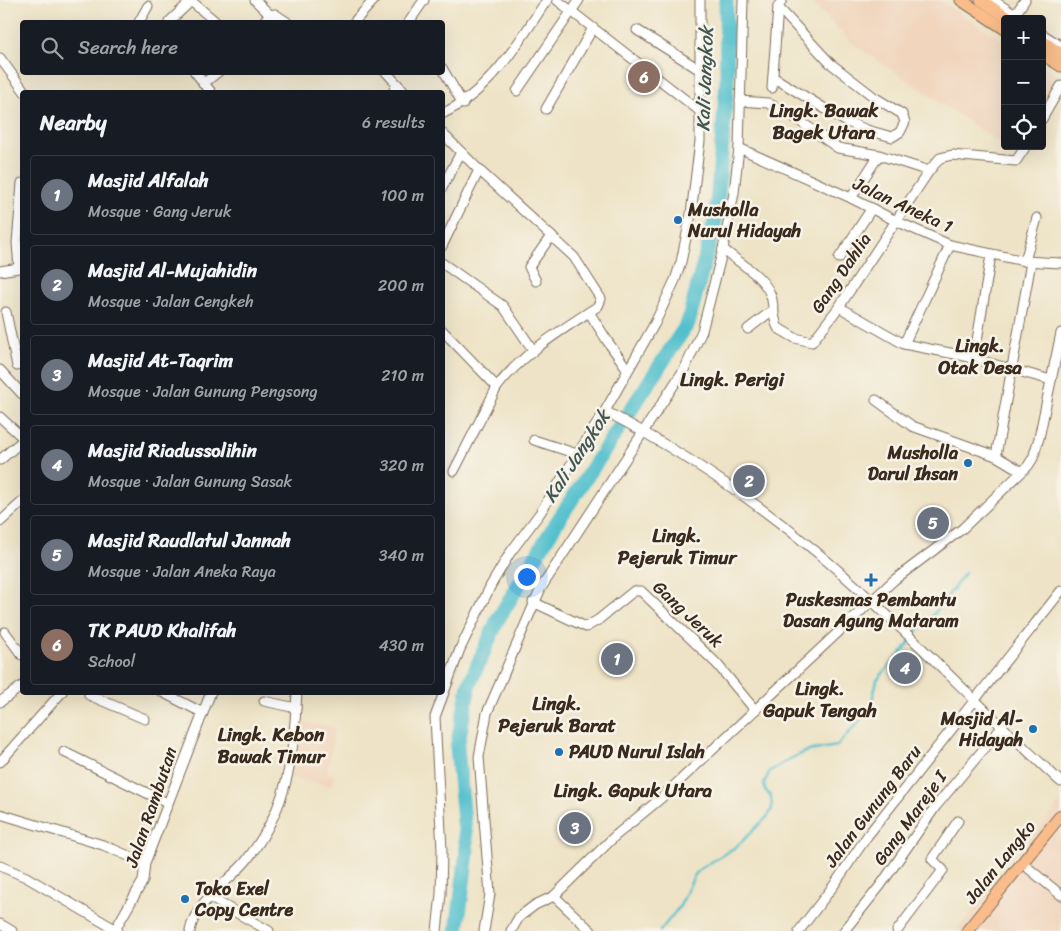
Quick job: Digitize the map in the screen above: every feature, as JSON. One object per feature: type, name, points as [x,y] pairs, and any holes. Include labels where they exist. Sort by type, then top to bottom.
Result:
[{"type":"main road","points":[[961,0],[1001,26]]},
{"type":"main road","points":[[981,0],[1008,15]]},
{"type":"main road","points":[[1046,44],[1061,54]]},
{"type":"main road","points":[[1046,57],[1061,66]]},
{"type":"main road","name":"Jalan Langko","points":[[967,931],[1061,815]]},
{"type":"street","points":[[255,0],[270,15]]},
{"type":"street","points":[[356,20],[374,0]]},
{"type":"street","points":[[410,20],[424,0]]},
{"type":"street","points":[[445,113],[463,104],[495,76],[547,0]]},
{"type":"street","points":[[557,0],[701,112]]},
{"type":"street","points":[[517,90],[578,0]]},
{"type":"street","points":[[445,691],[460,648],[484,597],[502,566],[540,514],[605,410],[655,323],[681,262],[692,204],[700,141],[700,0]]},
{"type":"street","points":[[484,931],[490,894],[479,757],[481,735],[487,714],[534,602],[549,574],[695,350],[723,249],[734,193],[739,148],[743,0]]},
{"type":"street","points":[[993,0],[1010,15]]},
{"type":"street","points":[[1016,15],[1025,0]]},
{"type":"street","points":[[171,20],[188,2],[194,2],[214,20]]},
{"type":"street","points":[[772,88],[780,3]]},
{"type":"street","points":[[773,77],[835,115],[867,130],[892,137],[897,136],[906,122],[904,116],[838,70],[780,3]]},
{"type":"street","points":[[140,20],[148,6]]},
{"type":"street","points":[[265,20],[270,15],[275,14],[284,20]]},
{"type":"street","points":[[546,109],[593,28]]},
{"type":"street","points":[[637,30],[700,70]]},
{"type":"street","points":[[1046,37],[1061,46]]},
{"type":"street","points":[[0,58],[24,90]]},
{"type":"street","points":[[445,73],[463,104]]},
{"type":"street","points":[[197,75],[209,90]]},
{"type":"street","points":[[203,84],[214,75]]},
{"type":"street","points":[[388,75],[395,88]]},
{"type":"street","points":[[1046,112],[1061,86]]},
{"type":"street","points":[[740,101],[768,104],[794,117],[838,148],[878,155],[929,171]]},
{"type":"street","points":[[445,136],[479,170],[574,256],[600,297],[600,302],[589,312],[533,350],[513,368],[497,387],[454,471]]},
{"type":"street","name":"Jalan Aneka 1","points":[[739,148],[950,245],[1028,262],[1061,263]]},
{"type":"street","name":"Gang Dahlia","points":[[774,310],[776,324],[782,332],[812,342],[839,307],[929,171],[940,158],[952,155],[1016,161],[1023,150]]},
{"type":"street","points":[[445,182],[461,152]]},
{"type":"street","points":[[851,198],[878,155]]},
{"type":"street","points":[[445,240],[479,170]]},
{"type":"street","points":[[0,270],[19,268],[17,234],[20,204]]},
{"type":"street","points":[[839,258],[872,208]]},
{"type":"street","points":[[996,456],[1037,218]]},
{"type":"street","points":[[536,281],[529,267],[551,236]]},
{"type":"street","points":[[904,344],[950,245]]},
{"type":"street","points":[[723,249],[762,282],[769,292],[774,310],[748,329]]},
{"type":"street","points":[[974,359],[991,255]]},
{"type":"street","points":[[445,265],[504,306],[533,350]]},
{"type":"street","points":[[839,307],[904,344],[1011,368],[1051,380]]},
{"type":"street","points":[[6,312],[20,365],[1,373],[20,392]]},
{"type":"street","points":[[589,312],[628,370]]},
{"type":"street","points":[[445,333],[497,387]]},
{"type":"street","points":[[511,931],[519,917],[527,910],[554,896],[616,836],[660,799],[872,600],[918,561],[962,529],[1028,466],[1036,450],[1061,333]]},
{"type":"street","points":[[876,400],[912,426],[996,456],[1021,471]]},
{"type":"street","points":[[605,410],[691,461],[753,503],[872,600],[1061,782]]},
{"type":"street","points":[[0,417],[20,435]]},
{"type":"street","points":[[534,440],[577,454]]},
{"type":"street","points":[[0,460],[20,443]]},
{"type":"street","points":[[0,522],[20,504]]},
{"type":"street","name":"Gang Jeruk","points":[[534,602],[586,627],[598,620],[634,591],[641,591],[717,664],[755,710]]},
{"type":"street","name":"Jalan Gunung Baru","points":[[799,931],[834,885],[868,835],[1061,591]]},
{"type":"street","points":[[5,632],[20,651]]},
{"type":"street","points":[[1,700],[20,687]]},
{"type":"street","points":[[0,762],[59,695]]},
{"type":"street","points":[[93,695],[145,719]]},
{"type":"street","points":[[168,695],[202,713]]},
{"type":"street","name":"Jalan Rambutan","points":[[117,930],[143,881],[145,864],[210,695]]},
{"type":"street","points":[[190,931],[195,915],[245,862],[272,822],[292,765],[297,695]]},
{"type":"street","points":[[437,931],[441,894],[442,850],[436,717],[444,695]]},
{"type":"street","points":[[264,701],[296,708]]},
{"type":"street","name":"Gang Mareje I","points":[[844,931],[880,886],[936,806],[1003,726]]},
{"type":"street","points":[[64,752],[167,803]]},
{"type":"street","points":[[0,814],[103,845],[145,864]]},
{"type":"street","points":[[897,931],[943,870],[932,859],[958,821]]},
{"type":"street","points":[[1022,863],[1061,895]]},
{"type":"street","points":[[0,866],[26,877],[117,930]]},
{"type":"street","points":[[554,896],[591,931]]},
{"type":"street","points":[[209,898],[269,931]]},
{"type":"street","points":[[0,924],[12,931]]},
{"type":"shaded area","points":[[810,0],[939,0],[1001,39],[1001,143],[852,43]]},
{"type":"shaded area","points":[[1046,69],[1061,78],[1046,106]]},
{"type":"shaded area","points":[[296,721],[335,728],[327,773],[334,775],[331,786],[289,778]]},
{"type":"shaded area","points":[[1061,801],[1061,931],[956,931],[1019,854]]},
{"type":"waterway","name":"Kali Jangkok","points":[[457,931],[467,852],[457,748],[469,685],[498,619],[555,525],[688,323],[716,217],[727,81],[726,0]]},
{"type":"waterway","points":[[913,635],[934,614],[965,573]]},
{"type":"waterway","points":[[660,931],[680,906],[694,876],[700,869],[737,846],[768,816],[772,809],[771,796],[765,790],[764,783],[770,771],[808,751],[837,746],[870,709],[877,680],[908,645],[910,640]]},
{"type":"place","name":"TK PAUD Khalifah","points":[[644,77]]},
{"type":"place","name":"Musholla Nurul Hidayah","points":[[678,220]]},
{"type":"place","name":"Musholla Darul Ihsan","points":[[968,463]]},
{"type":"place","name":"Masjid Al-Mujahidin","points":[[749,481]]},
{"type":"place","name":"Masjid Raudlatul Jannah","points":[[933,523]]},
{"type":"place","name":"Puskesmas Pembantu Dasan Agung Mataram","points":[[871,580]]},
{"type":"place","name":"Masjid Alfalah","points":[[617,659]]},
{"type":"place","name":"Masjid Riadussolihin","points":[[905,668]]},
{"type":"place","name":"Masjid Al- Hidayah","points":[[1033,729]]},
{"type":"place","name":"PAUD Nurul Islah","points":[[559,752]]},
{"type":"place","name":"Masjid At-Taqrim","points":[[575,828]]},
{"type":"place","name":"Toko Exel Copy Centre","points":[[185,899]]},
{"type":"district","name":"Lingk. Bawak Bagek Utara","points":[[824,121]]},
{"type":"district","name":"Lingk. Otak Desa","points":[[980,356]]},
{"type":"district","name":"Lingk. Perigi","points":[[732,379]]},
{"type":"district","name":"Lingk. Pejeruk Timur","points":[[677,546]]},
{"type":"district","name":"Lingk. Gapuk Tengah","points":[[820,699]]},
{"type":"district","name":"Lingk. Pejeruk Barat","points":[[557,714]]},
{"type":"district","name":"Lingk. Kebon Bawak Timur","points":[[271,745]]},
{"type":"district","name":"Lingk. Gapuk Utara","points":[[633,790]]}]
